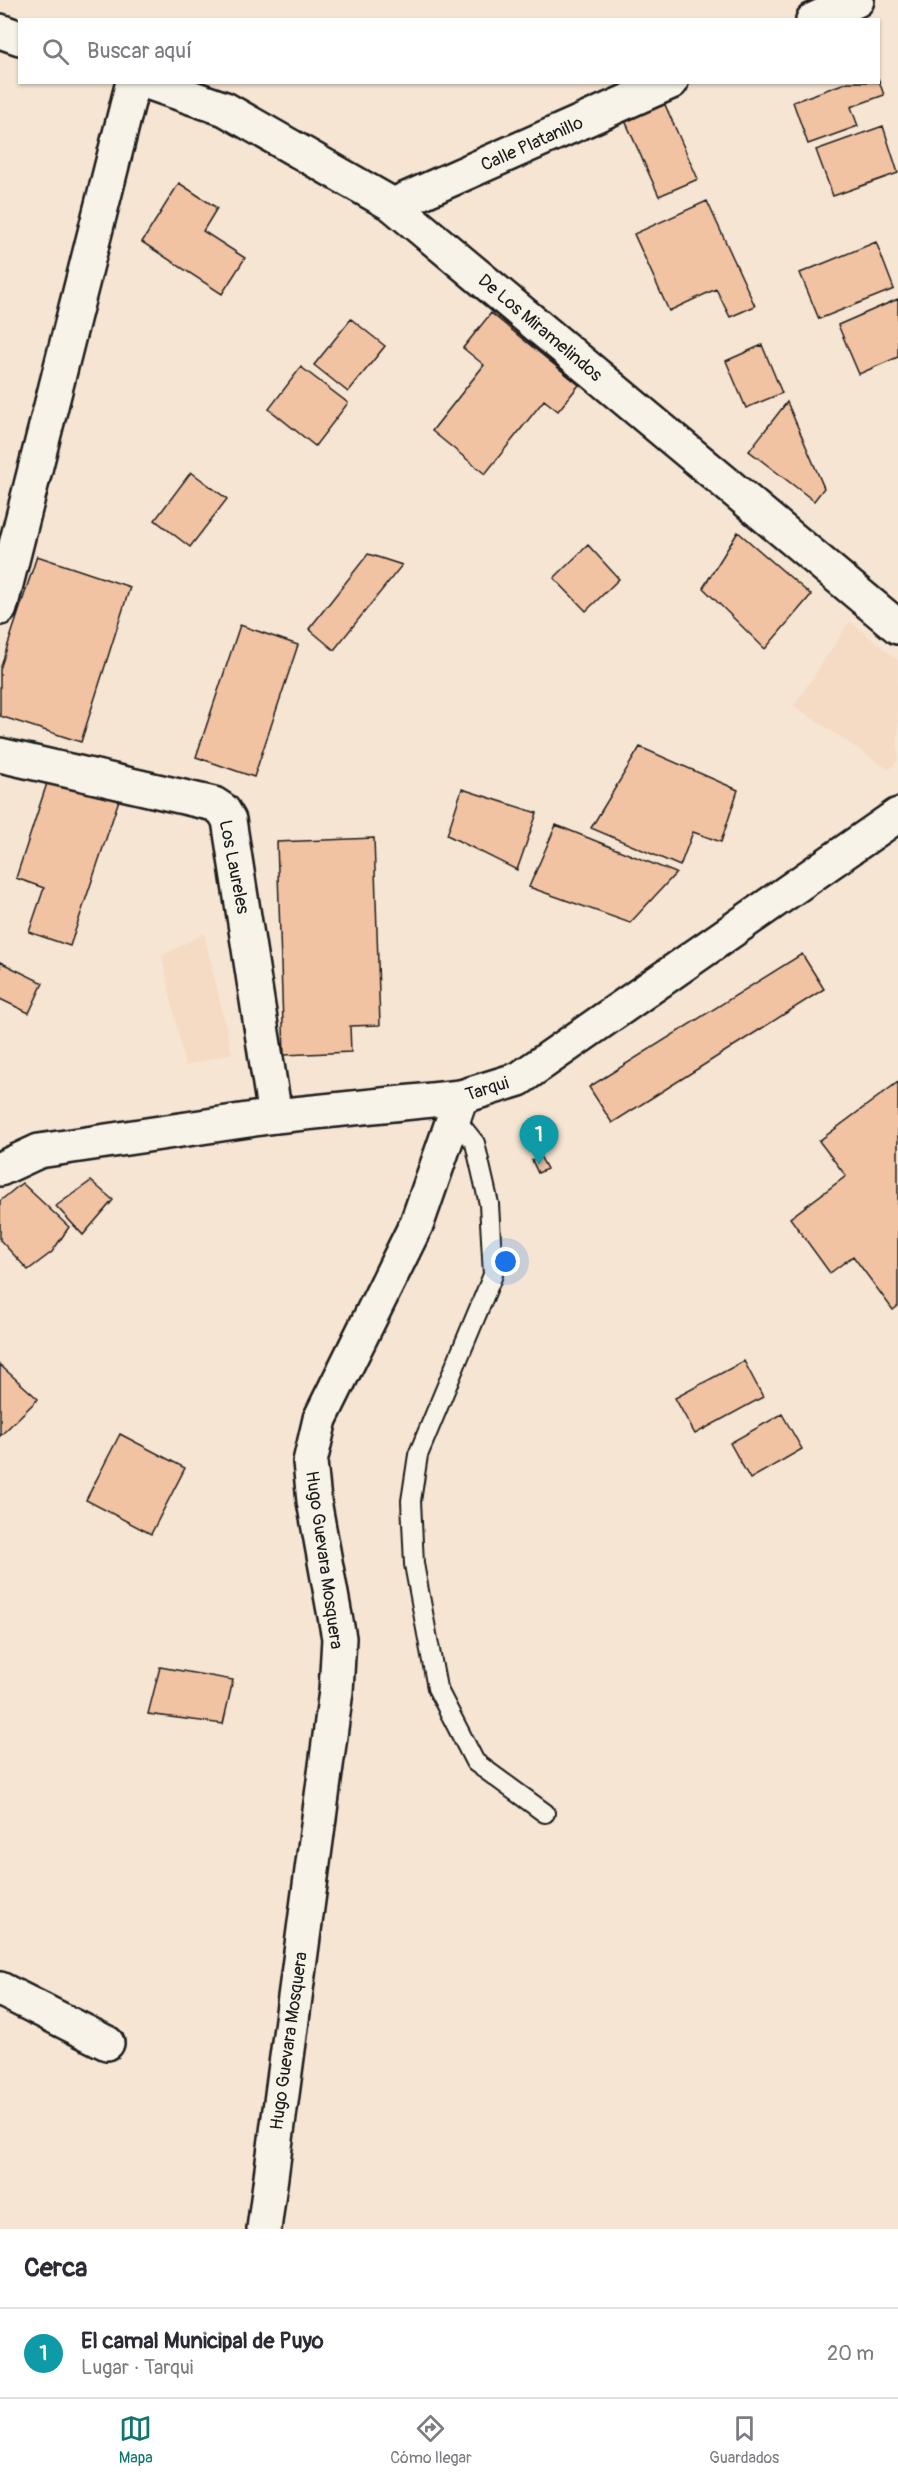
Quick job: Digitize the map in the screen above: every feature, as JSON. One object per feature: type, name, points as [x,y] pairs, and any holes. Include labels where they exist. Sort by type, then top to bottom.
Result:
[{"type":"street","points":[[817,18],[857,0]]},
{"type":"street","points":[[0,31],[18,37]]},
{"type":"street","points":[[0,608],[132,84]]},
{"type":"street","name":"De Los Miramelindos","points":[[153,84],[225,109],[393,205],[898,627]]},
{"type":"street","name":"Calle Platanillo","points":[[393,205],[666,84]]},
{"type":"street","name":"Los Laureles","points":[[0,755],[214,804],[223,810],[229,820],[275,1116]]},
{"type":"street","name":"Tarqui","points":[[0,1169],[39,1151],[275,1116],[458,1108],[519,1079],[898,815]]},
{"type":"street","name":"Hugo Guevara Mosquera","points":[[264,2229],[336,1691],[339,1638],[314,1501],[310,1462],[320,1419],[417,1223],[458,1108]]},
{"type":"street","points":[[0,1989],[107,2043]]},
{"type":"lane","points":[[458,1108],[475,1143],[489,1204],[493,1275],[418,1455],[411,1501],[414,1564],[437,1688],[475,1762],[545,1813]]},
{"type":"shaded area","points":[[850,621],[898,660],[898,760],[889,770],[794,706]]},
{"type":"shaded area","points":[[204,933],[232,1053],[185,1066],[162,956]]},
{"type":"building","points":[[842,84],[880,84],[884,95],[851,107],[858,126],[808,144],[793,102]]},
{"type":"building","points":[[662,98],[698,179],[659,196],[623,116]]},
{"type":"building","points":[[883,126],[898,173],[833,196],[816,150]]},
{"type":"building","points":[[179,183],[217,208],[203,231],[245,258],[222,294],[142,242]]},
{"type":"building","points":[[707,201],[755,306],[730,317],[716,289],[669,311],[634,234]]},
{"type":"building","points":[[876,242],[894,289],[819,319],[800,273]]},
{"type":"building","points":[[898,299],[898,357],[859,374],[838,325]]},
{"type":"building","points":[[491,313],[579,385],[558,411],[544,400],[485,474],[432,431],[484,365],[463,348]]},
{"type":"building","points":[[351,319],[385,346],[348,392],[314,365]]},
{"type":"building","points":[[762,345],[782,393],[746,408],[726,361]]},
{"type":"building","points":[[301,367],[348,403],[315,446],[269,409]]},
{"type":"building","points":[[787,402],[824,488],[814,501],[749,451]]},
{"type":"building","points":[[191,472],[227,499],[190,547],[155,520]]},
{"type":"building","points":[[738,532],[811,595],[765,649],[703,588]]},
{"type":"building","points":[[588,545],[619,579],[586,611],[554,578]]},
{"type":"building","points":[[368,554],[402,565],[334,650],[309,629]]},
{"type":"building","points":[[37,556],[130,587],[81,742],[0,716],[0,669]]},
{"type":"building","points":[[240,625],[298,645],[254,777],[196,757]]},
{"type":"building","points":[[640,747],[738,790],[721,842],[693,832],[680,866],[591,828]]},
{"type":"building","points":[[50,774],[120,797],[70,946],[29,932],[44,888],[16,878]]},
{"type":"building","points":[[462,789],[537,813],[517,870],[447,835]]},
{"type":"building","points":[[556,825],[676,873],[630,923],[529,887]]},
{"type":"building","points":[[374,838],[380,1025],[350,1026],[351,1052],[284,1055],[277,842]]},
{"type":"building","points":[[802,954],[824,989],[612,1123],[589,1087]]},
{"type":"building","points":[[0,962],[43,983],[29,1013],[0,999]]},
{"type":"building","points":[[898,1082],[898,1306],[893,1310],[853,1256],[830,1273],[790,1218],[846,1176],[819,1141]]},
{"type":"building","points":[[540,1156],[547,1169],[538,1173],[532,1160]]},
{"type":"building","points":[[91,1181],[113,1200],[83,1235],[56,1206]]},
{"type":"building","points":[[22,1183],[69,1227],[52,1252],[28,1270],[0,1240],[0,1201]]},
{"type":"building","points":[[744,1361],[763,1397],[695,1434],[675,1398]]},
{"type":"building","points":[[0,1365],[38,1399],[0,1436]]},
{"type":"building","points":[[782,1414],[802,1449],[750,1479],[730,1443]]},
{"type":"building","points":[[120,1434],[185,1468],[151,1534],[86,1500]]},
{"type":"building","points":[[160,1667],[233,1680],[223,1724],[148,1714]]},
{"type":"place","name":"El camal Municipal de Puyo","points":[[539,1165]]}]
